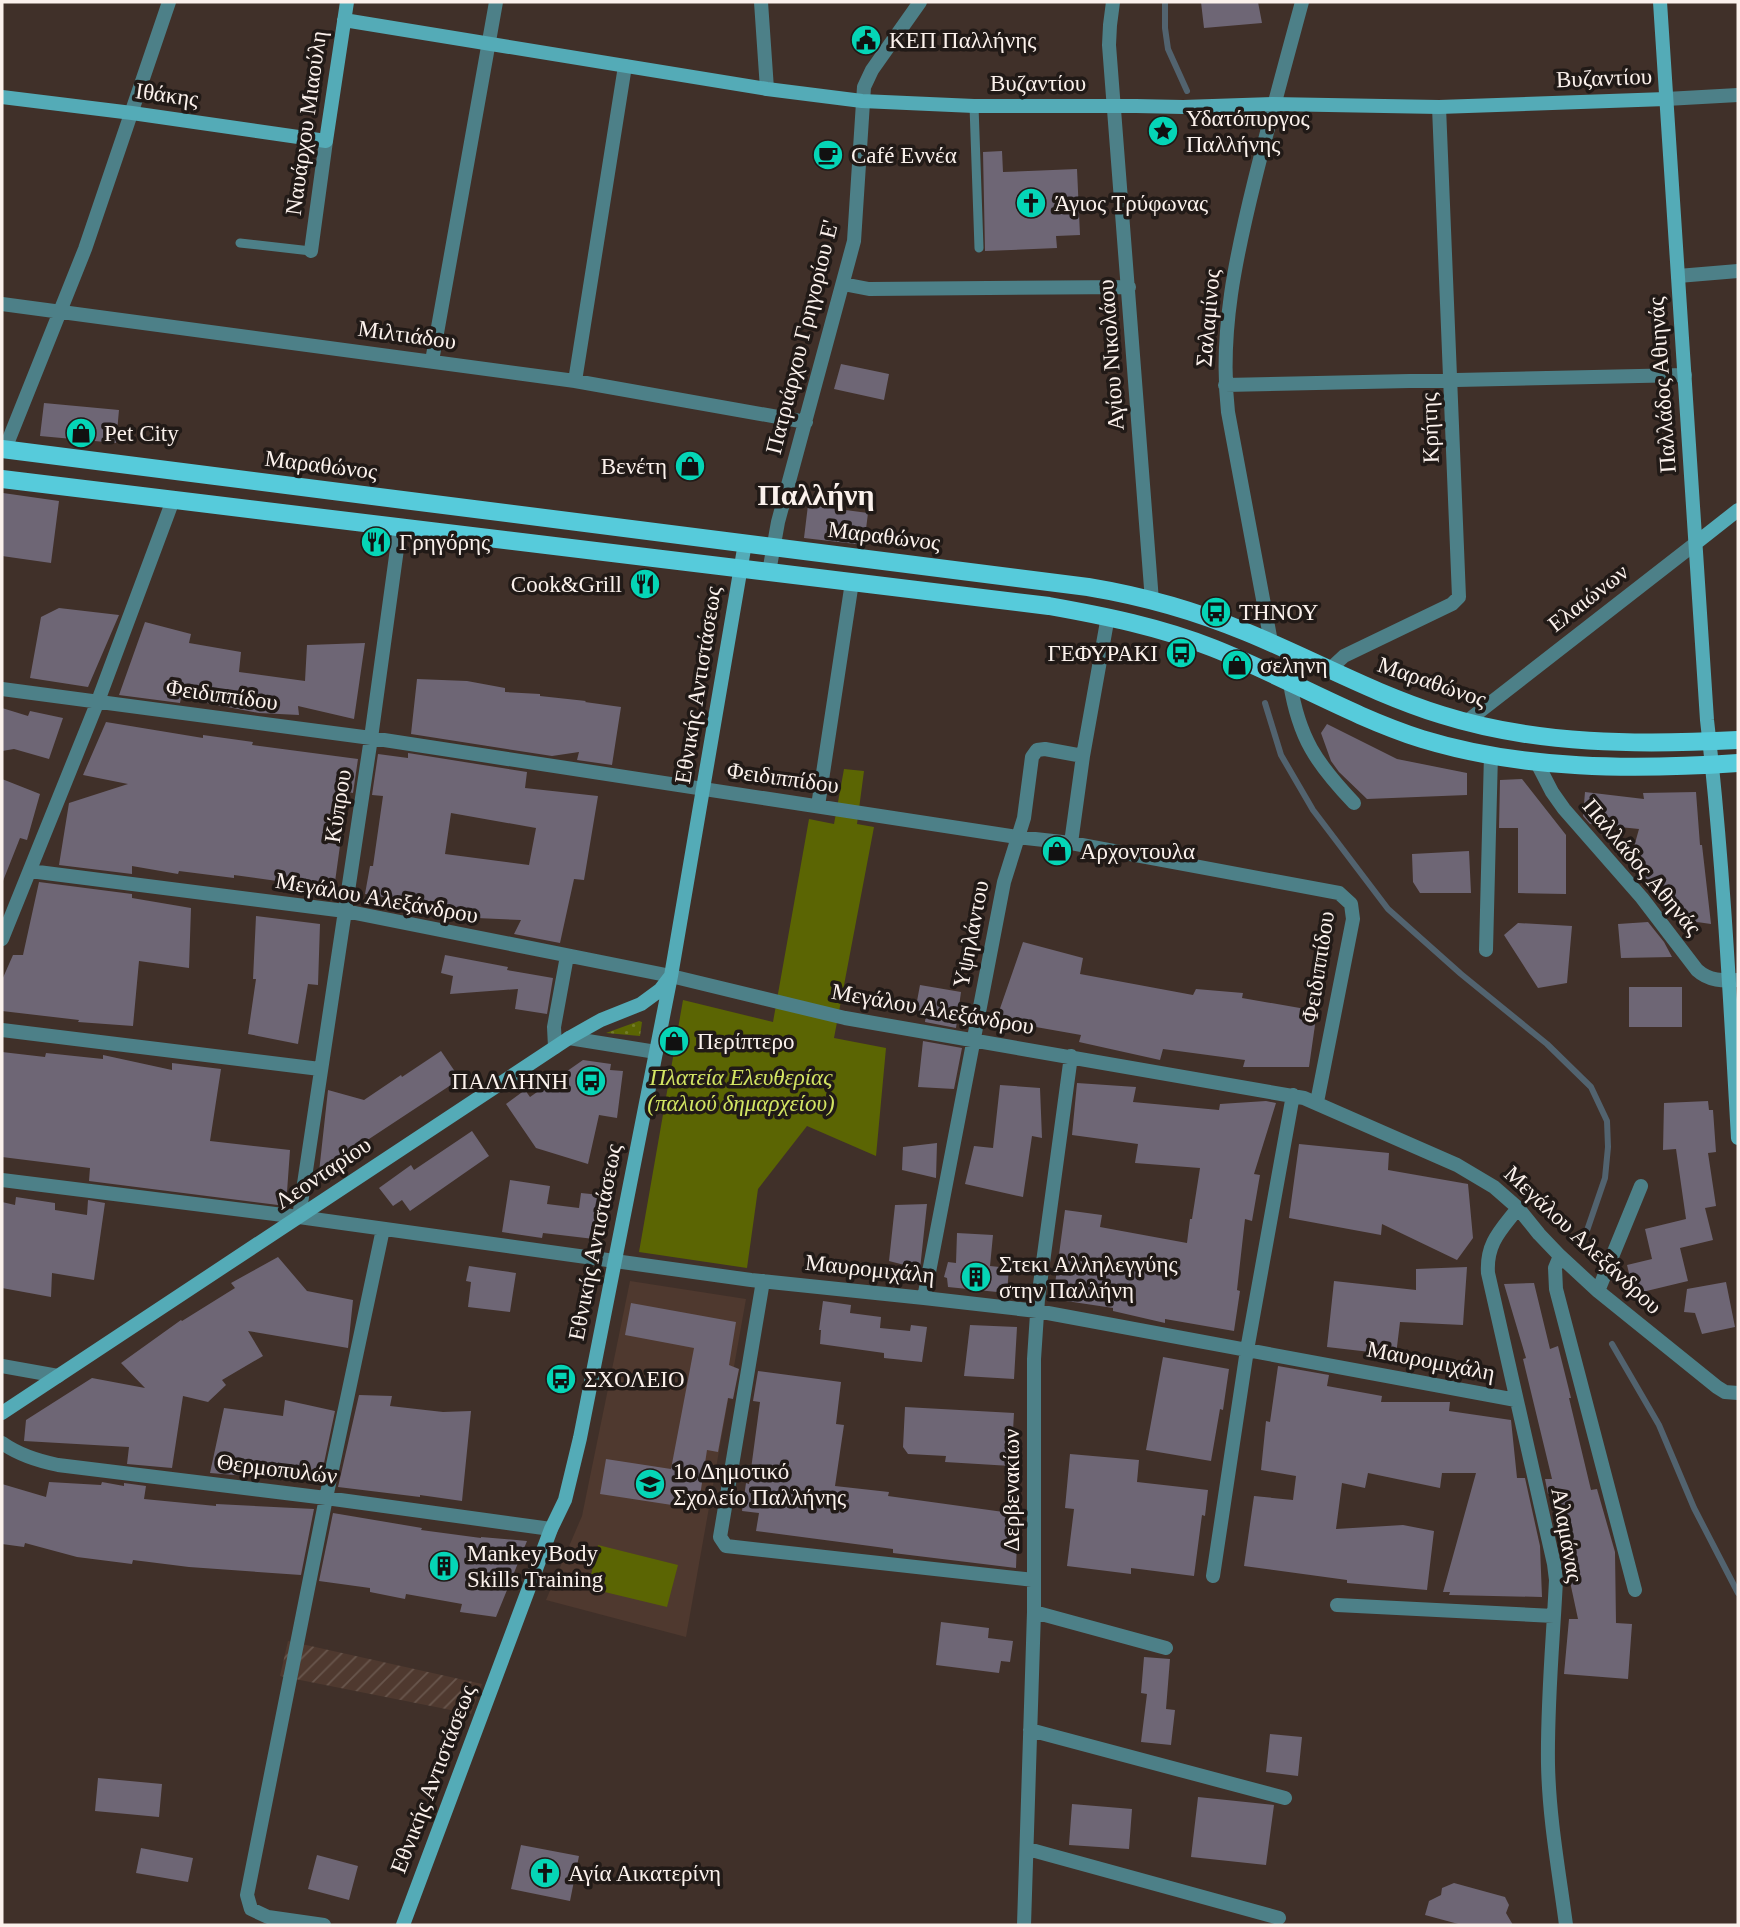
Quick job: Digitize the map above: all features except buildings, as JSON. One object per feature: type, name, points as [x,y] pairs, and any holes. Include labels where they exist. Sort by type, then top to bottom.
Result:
[{"type":"main road","name":"Μαραθώνος","points":[[3,449],[1088,587],[1152,601],[1228,625],[1401,701],[1466,722],[1524,733],[1585,740],[1644,743],[1738,740]]},
{"type":"main road","points":[[2,479],[1049,606],[1108,616],[1186,638],[1340,706],[1403,732],[1442,744],[1536,761],[1615,766],[1738,763]]},
{"type":"street","points":[[3,449],[61,312],[169,2]]},
{"type":"street","name":"Ναυάρχου Μιαούλη","points":[[311,251],[347,2]]},
{"type":"street","points":[[432,361],[496,2]]},
{"type":"street","points":[[761,2],[767,89]]},
{"type":"street","name":"Πατριάρχου Γρηγορίου Ε'","points":[[769,572],[772,547],[854,241],[862,101],[866,80],[920,2]]},
{"type":"street","name":"Αγίου Νικολάου","points":[[1113,2],[1109,33],[1152,601]]},
{"type":"street","name":"Σαλαμίνος","points":[[1271,642],[1225,385],[1229,309],[1236,256],[1273,104],[1302,2]]},
{"type":"street","name":"Παλλάδος Αθιηνάς","points":[[1660,2],[1712,765]]},
{"type":"street","name":"Βυζαντίου","points":[[344,20],[767,89],[862,101],[974,106],[1183,107],[1273,104],[1439,107],[1738,95]]},
{"type":"street","points":[[575,381],[625,66]]},
{"type":"street","name":"Ιθάκης","points":[[2,97],[326,141]]},
{"type":"street","name":"Κρήτης","points":[[1329,670],[1344,656],[1452,604],[1460,597],[1439,107]]},
{"type":"street","points":[[1678,276],[1738,271]]},
{"type":"street","points":[[843,284],[869,289],[1129,287]]},
{"type":"street","name":"Μιλτιάδου","points":[[2,304],[575,381],[806,422]]},
{"type":"street","points":[[1225,385],[1685,375]]},
{"type":"street","points":[[2,939],[98,701],[173,500]]},
{"type":"street","name":"Ελαιώνων","points":[[1466,722],[1738,510]]},
{"type":"street","name":"Κύπρου","points":[[299,1217],[400,527]]},
{"type":"street","name":"Εθνικής Αντιστάσεως","points":[[402,1925],[551,1529],[565,1500],[580,1438],[671,976],[745,543]]},
{"type":"street","points":[[818,806],[852,582]]},
{"type":"street","points":[[1071,843],[1083,756],[1108,616]]},
{"type":"street","points":[[1290,683],[1298,720],[1310,749],[1327,775],[1354,803]]},
{"type":"street","name":"Φειδιππίδου","points":[[2,690],[371,738],[1071,843],[1339,893],[1351,904],[1353,919],[1317,1102]]},
{"type":"street","name":"Υψηλάντου","points":[[925,1298],[1004,882],[1024,818],[1032,757],[1037,750],[1045,749],[1083,756]]},
{"type":"street","points":[[1486,950],[1491,754]]},
{"type":"street","name":"Παλλάδος Αθηνάς","points":[[1536,761],[1564,809],[1642,898],[1697,970],[1707,977],[1734,980]]},
{"type":"street","name":"Παλλάδος Αθηνάς","points":[[1712,765],[1734,980],[1738,1138]]},
{"type":"street","name":"Μεγάλου Αλεξάνδρου","points":[[30,871],[345,911],[671,976],[845,1018],[1293,1095],[1317,1102],[1470,1171],[1494,1186],[1518,1208],[1560,1256],[1598,1291],[1717,1387],[1725,1392],[1738,1394]]},
{"type":"street","points":[[555,1047],[554,1027],[568,956]]},
{"type":"street","name":"Λεονταρίου","points":[[2,1413],[569,1038],[594,1023],[640,1004],[660,990],[671,976]]},
{"type":"street","points":[[2,1030],[320,1069]]},
{"type":"street","points":[[569,1038],[656,1052]]},
{"type":"street","name":"Δερβενακίων","points":[[1024,1925],[1034,1612],[1034,1359],[1037,1311],[1071,1056]]},
{"type":"street","points":[[1213,1576],[1247,1350],[1293,1095]]},
{"type":"street","name":"Μαυρομιχάλη","points":[[2,1180],[265,1212],[763,1281],[1037,1311],[1516,1400]]},
{"type":"street","points":[[1598,1291],[1641,1186]]},
{"type":"street","name":"Αλαμάνας","points":[[1518,1208],[1494,1239],[1487,1263],[1556,1580],[1548,1765],[1549,1793],[1566,1925]]},
{"type":"street","points":[[265,1212],[272,1222],[273,1234]]},
{"type":"street","points":[[324,1925],[268,1917],[251,1909],[247,1895],[383,1229]]},
{"type":"street","points":[[1560,1256],[1555,1268],[1556,1289],[1635,1590]]},
{"type":"street","points":[[763,1281],[720,1537],[726,1546],[1034,1580]]},
{"type":"street","points":[[2,1366],[58,1376]]},
{"type":"street","name":"Θερμοπυλών","points":[[2,1443],[19,1454],[58,1465],[551,1529]]},
{"type":"street","points":[[1337,1605],[1554,1616]]},
{"type":"street","points":[[1034,1612],[1166,1648]]},
{"type":"street","points":[[1030,1730],[1285,1798]]},
{"type":"street","points":[[1028,1849],[1279,1918]]},
{"type":"lane","points":[[974,106],[979,248]]},
{"type":"lane","points":[[240,243],[311,251]]},
{"type":"shaded area","name":"1ο Δημοτικό Σχολείο Παλλήνης","points":[[630,1281],[746,1299],[686,1637],[546,1600],[582,1516]]},
{"type":"shaded area","points":[[288,1641],[482,1684],[471,1714],[280,1676]]},
{"type":"green space","name":"Πλατεία Ελευθερίας (παλιού δημαρχείου)","points":[[844,769],[864,771],[857,824],[874,827],[834,1038],[886,1048],[876,1156],[807,1126],[758,1189],[747,1268],[639,1252],[683,1000],[773,1022],[809,819],[834,824]]},
{"type":"green space","points":[[642,1022],[640,1036],[606,1033]]},
{"type":"green space","points":[[598,1545],[678,1565],[667,1607],[588,1588]]},
{"type":"waterway","points":[[1165,2],[1168,49],[1187,91]]},
{"type":"waterway","points":[[1265,703],[1281,755],[1313,810],[1388,909],[1461,974],[1547,1044],[1591,1087],[1607,1121],[1608,1147],[1605,1178],[1582,1245]]},
{"type":"waterway","points":[[1612,1344],[1659,1425],[1694,1508],[1738,1593]]},
{"type":"place","name":"ΚΕΠ Παλλήνης","points":[[866,40]]},
{"type":"place","name":"Υδατόπυργος Παλλήνης","points":[[1163,131]]},
{"type":"place","name":"Café Εννέα","points":[[828,155]]},
{"type":"place","name":"Άγιος Τρύφωνας","points":[[1031,203]]},
{"type":"place","name":"Pet City","points":[[81,433]]},
{"type":"place","name":"Βενέτη","points":[[690,466]]},
{"type":"place","name":"Γρηγόρης","points":[[376,542]]},
{"type":"place","name":"Cook&Grill","points":[[645,584]]},
{"type":"place","name":"ΤΗΝΟΥ","points":[[1216,612]]},
{"type":"place","name":"ΓΕΦΥΡΑΚΙ","points":[[1181,653]]},
{"type":"place","name":"σεληνη","points":[[1237,665]]},
{"type":"place","name":"Αρχοντουλα","points":[[1057,851]]},
{"type":"place","name":"Περίπτερο","points":[[674,1041]]},
{"type":"place","name":"ΠΑΛΛΗΝΗ","points":[[591,1081]]},
{"type":"place","name":"Στεκι Αλληλεγγύης στην Παλλήνη","points":[[976,1277]]},
{"type":"place","name":"ΣΧΟΛΕΙΟ","points":[[561,1379]]},
{"type":"place","name":"1ο Δημοτικό Σχολείο Παλλήνης","points":[[650,1484]]},
{"type":"place","name":"Mankey Body Skills Training","points":[[444,1566]]},
{"type":"place","name":"Αγία Αικατερίνη","points":[[545,1873]]},
{"type":"district","name":"Παλλήνη","points":[[816,494]]}]
